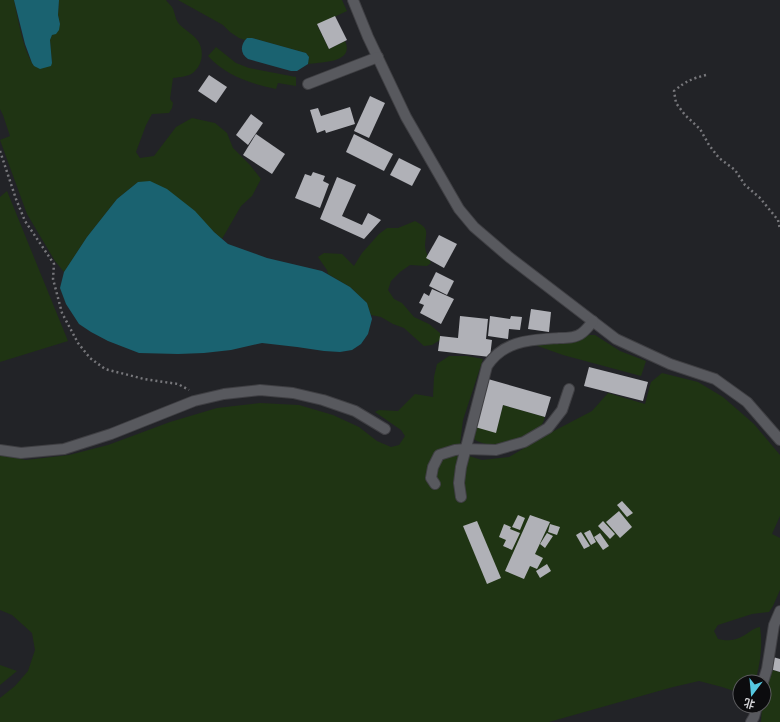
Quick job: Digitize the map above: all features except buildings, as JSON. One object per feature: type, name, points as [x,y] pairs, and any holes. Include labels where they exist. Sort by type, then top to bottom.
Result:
[{"type":"street","points":[[353,0],[368,37],[406,117],[459,209],[474,227],[509,257],[616,339],[670,364],[715,379],[747,402],[780,440]]},
{"type":"street","points":[[308,84],[378,57]]},
{"type":"street","points":[[461,497],[459,483],[460,467],[487,366],[493,357],[506,348],[522,341],[572,338],[582,333],[593,321]]},
{"type":"street","points":[[435,484],[431,478],[432,467],[439,455],[455,450],[466,449],[496,450],[524,442],[548,428],[562,410],[570,389]]},
{"type":"street","points":[[0,450],[21,453],[64,450],[111,434],[194,401],[224,394],[260,390],[293,393],[323,400],[355,411],[384,429]]},
{"type":"street","points":[[765,674],[774,625],[780,612]]},
{"type":"path","points":[[706,75],[682,84],[674,91],[676,103],[700,129],[709,145],[719,158],[735,170],[745,185],[760,198],[778,220],[780,229]]},
{"type":"path","points":[[0,151],[25,221],[54,264],[53,280],[62,313],[78,343],[90,358],[105,369],[144,379],[178,384],[206,398]]},
{"type":"green space","points":[[0,0],[14,0],[24,43],[34,66],[52,63],[50,40],[60,24],[58,15],[59,0],[166,0],[172,7],[179,24],[198,41],[202,57],[197,69],[192,74],[173,78],[170,99],[173,103],[172,108],[169,113],[152,114],[146,125],[136,152],[140,158],[154,156],[176,127],[192,118],[215,123],[227,133],[233,148],[250,165],[261,179],[252,196],[241,206],[222,239],[214,232],[138,182],[117,199],[87,237],[64,272],[55,261],[27,214],[0,140],[10,136],[0,109]]},
{"type":"green space","points":[[178,0],[342,0],[347,11],[317,25],[329,49],[345,41],[347,48],[345,54],[335,60],[308,64],[309,57],[306,53],[252,38],[247,38],[245,40],[239,38],[223,25]]},
{"type":"green space","points":[[216,47],[236,63],[249,68],[296,77],[296,86],[278,83],[276,89],[239,78],[222,68],[208,56]]},
{"type":"green space","points":[[7,191],[68,341],[0,362],[0,197]]},
{"type":"green space","points":[[415,221],[425,228],[425,247],[431,263],[427,266],[410,265],[391,281],[388,290],[394,299],[402,303],[414,317],[429,324],[440,333],[440,340],[432,345],[424,346],[404,328],[381,317],[371,315],[367,303],[350,287],[328,274],[318,257],[324,253],[342,254],[354,266],[362,253],[379,234],[387,228],[398,228]]},
{"type":"green space","points":[[589,335],[595,335],[620,351],[646,361],[641,376],[563,355],[535,345],[577,341]]},
{"type":"green space","points":[[449,356],[467,356],[483,359],[463,420],[460,444],[469,456],[482,460],[509,457],[592,411],[608,393],[645,404],[651,382],[662,373],[698,382],[723,397],[754,424],[780,455],[780,516],[772,534],[780,538],[780,590],[769,612],[752,614],[718,625],[714,631],[718,639],[731,640],[740,638],[753,629],[760,627],[761,641],[757,674],[732,674],[732,690],[699,681],[549,722],[0,722],[0,698],[15,686],[28,671],[35,650],[32,633],[12,615],[0,610],[0,455],[26,460],[69,455],[108,445],[170,422],[217,408],[260,403],[299,405],[333,415],[359,427],[377,441],[391,447],[399,445],[405,436],[401,430],[375,412],[379,410],[398,411],[415,394],[433,397],[434,377],[437,364]]},
{"type":"green space","points":[[503,405],[545,418],[541,426],[536,431],[511,441],[499,444],[489,444],[481,443],[474,439],[475,427],[496,432]]},
{"type":"green space","points":[[0,665],[17,671],[0,685]]},
{"type":"green space","points":[[772,670],[780,672],[780,722],[761,722],[762,714],[772,714],[772,674],[771,674]]},
{"type":"water","points":[[14,0],[59,0],[59,30],[56,34],[52,35],[50,40],[51,66],[40,69],[32,63],[25,44]]},
{"type":"water","points":[[247,38],[252,38],[306,53],[309,57],[308,64],[297,71],[291,71],[248,59],[242,52],[242,46]]},
{"type":"water","points":[[150,181],[167,189],[195,211],[214,232],[228,244],[267,258],[322,271],[350,287],[367,303],[372,319],[368,334],[361,344],[352,350],[340,352],[262,343],[231,350],[204,353],[139,353],[108,341],[79,324],[66,304],[60,288],[64,272],[87,237],[117,199],[138,182]]}]
